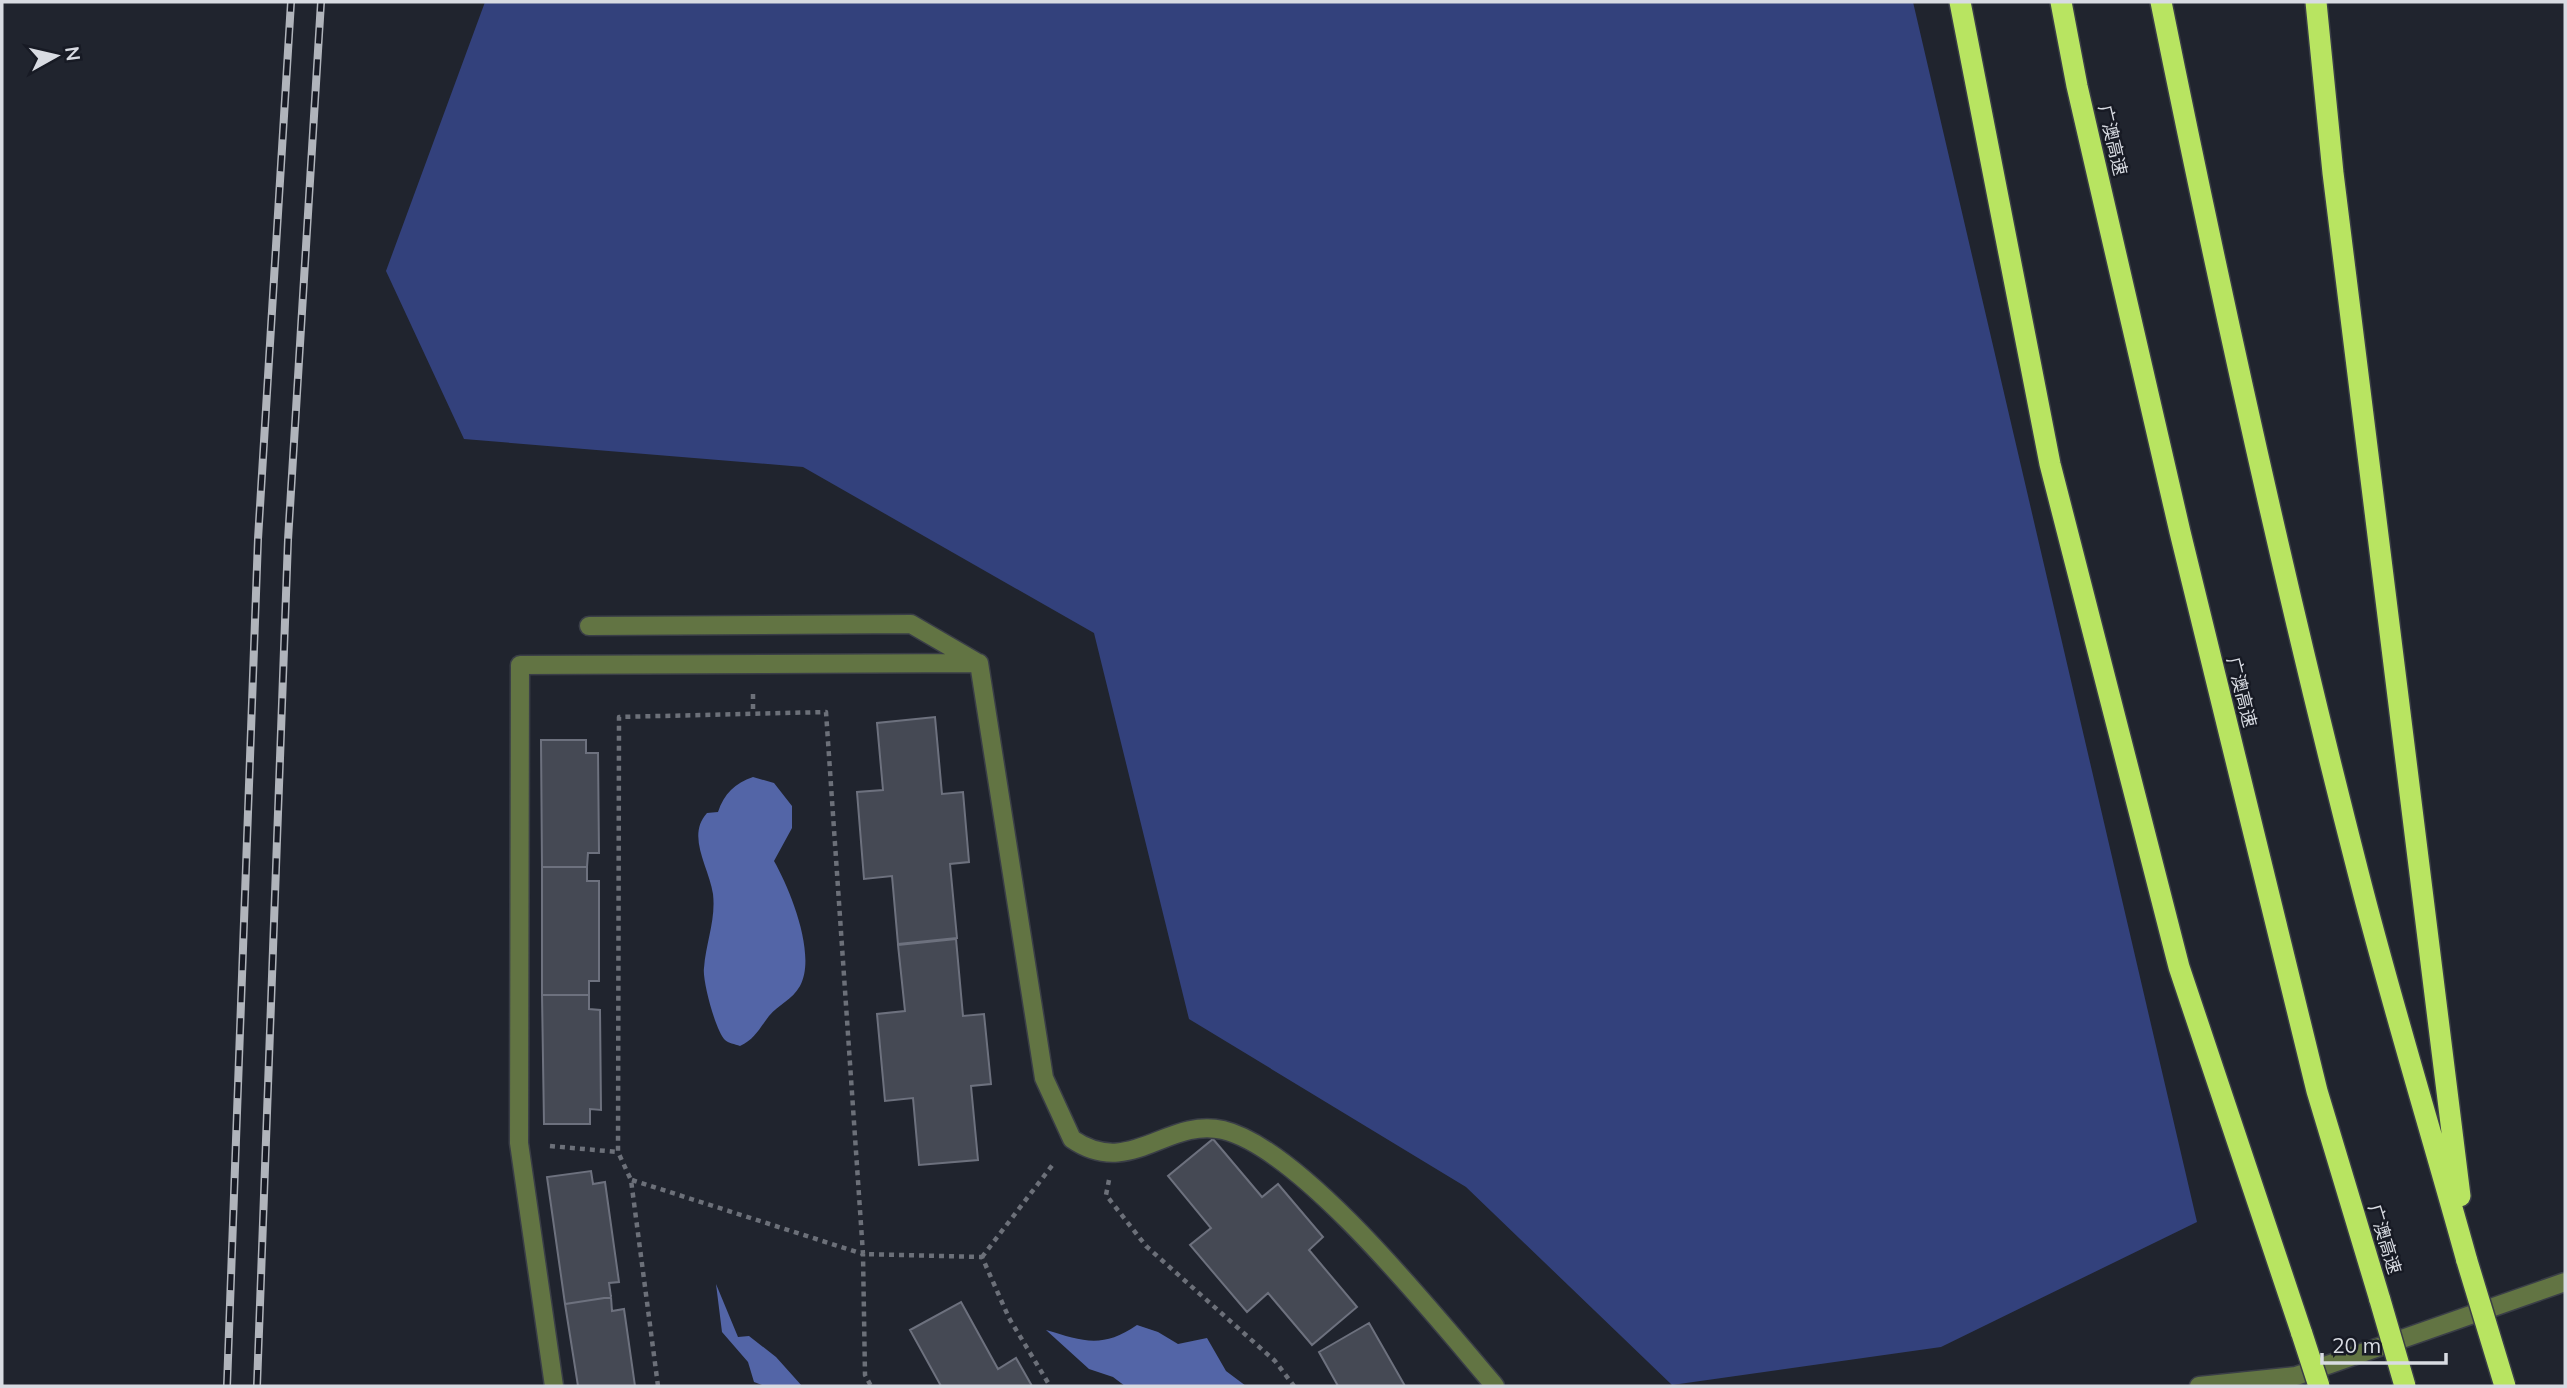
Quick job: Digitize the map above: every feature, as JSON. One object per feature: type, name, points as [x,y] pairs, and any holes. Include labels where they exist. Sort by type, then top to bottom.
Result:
[{"type":"highway","name":"广澳高速","points":[[2061,2],[2077,86],[2180,532],[2311,1065],[2405,1386]]},
{"type":"highway","points":[[2161,2],[2257,458],[2358,874],[2505,1386]]},
{"type":"highway","points":[[2316,2],[2333,173],[2410,772],[2467,1261]]},
{"type":"highway","points":[[1959,6],[2050,464],[2176,954],[2319,1386]]},
{"type":"street","points":[[589,626],[911,624],[979,663]]},
{"type":"street","points":[[979,663],[1044,1078],[1072,1139],[1115,1155],[1197,1127],[1223,1130],[1247,1138],[1282,1161],[1316,1191],[1400,1275],[1495,1386]]},
{"type":"street","points":[[554,1386],[519,1143],[520,665],[979,663]]},
{"type":"street","points":[[2199,1386],[2296,1376],[2565,1283]]},
{"type":"path","points":[[658,1386],[631,1180],[618,1152],[619,717],[826,712],[863,1254],[865,1375],[871,1386]]},
{"type":"path","points":[[982,1256],[1072,1139]]},
{"type":"path","points":[[519,1143],[618,1152]]},
{"type":"path","points":[[1115,1155],[1106,1195],[1146,1246],[1275,1361],[1294,1386]]},
{"type":"path","points":[[631,1180],[863,1254],[982,1256]]},
{"type":"path","points":[[982,1256],[1009,1318],[1050,1386]]},
{"type":"shaded area","points":[[485,2],[1913,2],[2197,1222],[1941,1347],[1672,1385],[1466,1187],[1189,1019],[1094,633],[803,467],[464,439],[386,271]]},
{"type":"shaded area","points":[[753,777],[774,783],[792,806],[792,828],[774,861],[794,905],[805,957],[804,973],[797,991],[773,1012],[753,1037],[740,1046],[726,1041],[721,1035],[705,983],[704,968],[714,904],[701,852],[699,832],[707,813],[718,812],[731,790]]},
{"type":"shaded area","points":[[716,1284],[738,1337],[749,1336],[776,1357],[802,1386],[765,1386],[754,1382],[748,1362],[722,1332]]},
{"type":"shaded area","points":[[1137,1325],[1158,1332],[1178,1344],[1207,1338],[1226,1371],[1246,1386],[1125,1386],[1113,1377],[1089,1369],[1046,1330],[1092,1341],[1125,1333]]},
{"type":"building","points":[[935,717],[942,794],[963,792],[969,862],[950,864],[957,938],[898,944],[892,876],[864,879],[857,792],[883,790],[877,723]]},
{"type":"building","points":[[541,740],[586,740],[586,753],[598,753],[599,853],[588,853],[587,867],[542,867]]},
{"type":"building","points":[[542,867],[587,867],[587,881],[599,881],[599,981],[589,981],[589,995],[542,995]]},
{"type":"building","points":[[956,939],[963,1016],[984,1014],[991,1084],[971,1086],[978,1160],[919,1165],[913,1098],[885,1101],[877,1014],[905,1011],[898,945]]},
{"type":"building","points":[[542,995],[589,995],[589,1009],[600,1010],[601,1110],[590,1109],[590,1124],[544,1124]]},
{"type":"building","points":[[1213,1139],[1262,1197],[1278,1184],[1323,1237],[1309,1250],[1357,1307],[1312,1345],[1268,1293],[1247,1312],[1190,1245],[1211,1228],[1168,1176]]},
{"type":"building","points":[[591,1171],[593,1184],[605,1182],[619,1282],[609,1283],[611,1297],[565,1304],[547,1177]]},
{"type":"building","points":[[611,1297],[612,1311],[624,1309],[635,1386],[578,1386],[565,1304]]},
{"type":"building","points":[[961,1302],[998,1369],[1016,1358],[1032,1386],[941,1386],[910,1330]]},
{"type":"building","points":[[1369,1323],[1405,1386],[1338,1386],[1319,1352]]},
{"type":"railway","points":[[227,1386],[258,539],[291,2]]},
{"type":"railway","points":[[257,1386],[288,540],[321,2]]}]
